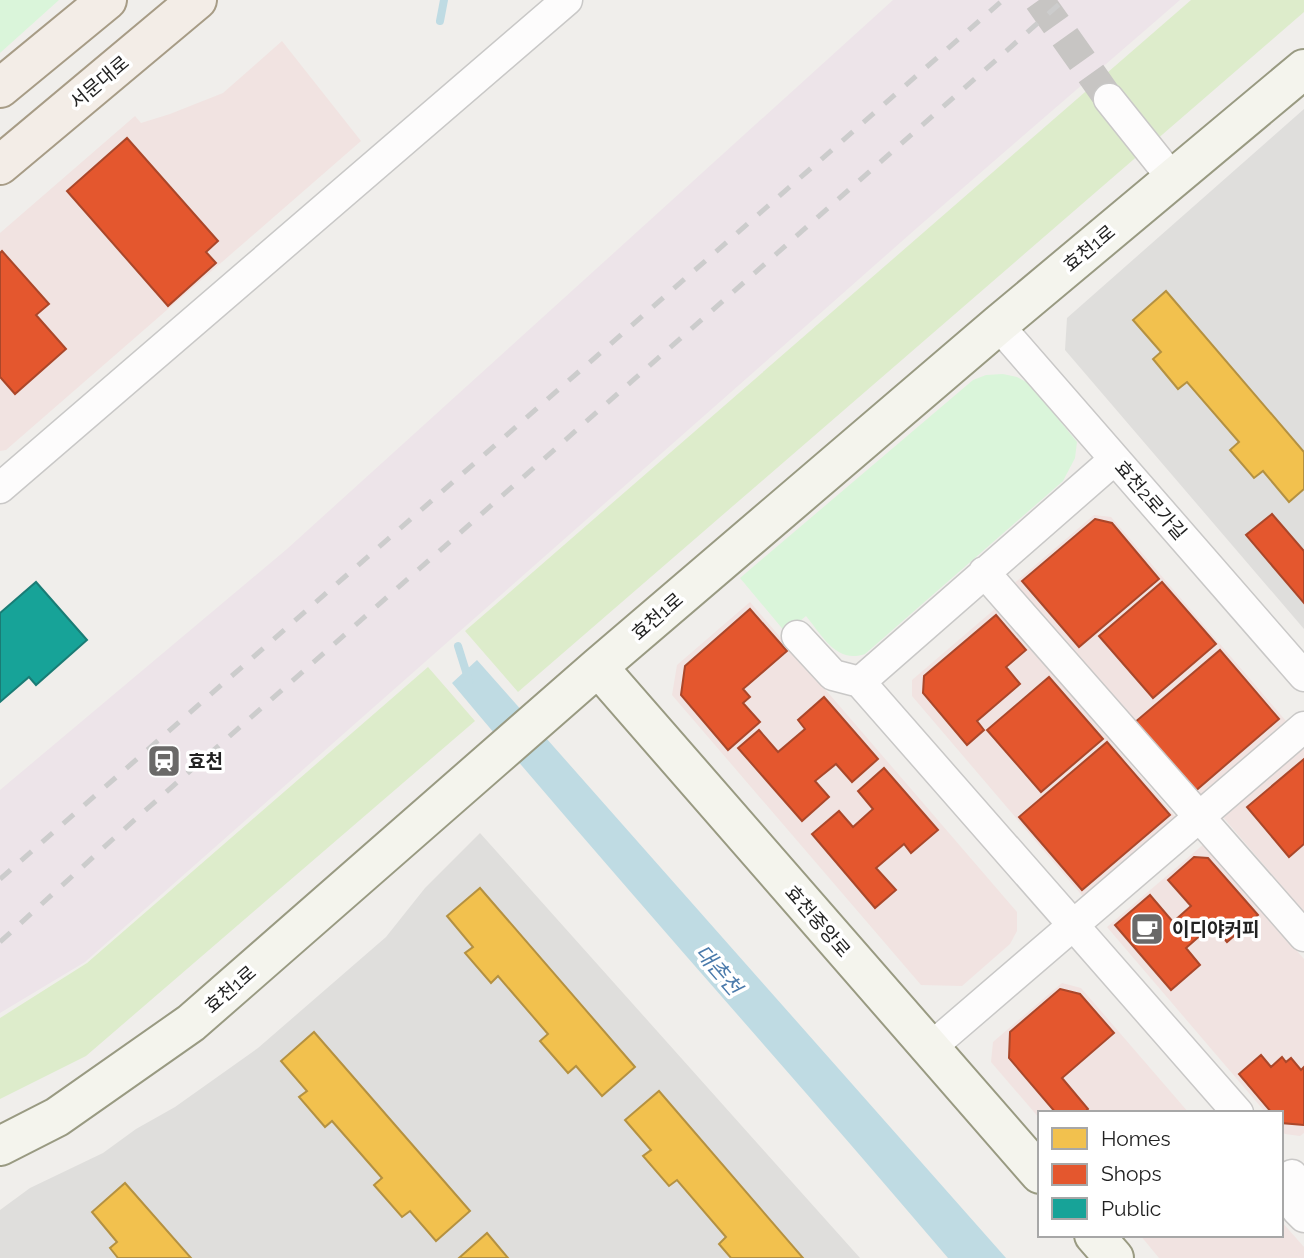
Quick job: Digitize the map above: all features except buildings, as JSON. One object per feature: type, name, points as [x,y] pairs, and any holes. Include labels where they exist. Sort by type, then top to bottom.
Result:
[{"type":"main road","points":[[0,88],[107,0]]},
{"type":"main road","name":"서문대로","points":[[0,165],[197,0]]},
{"type":"street","points":[[0,488],[567,0]]},
{"type":"street","name":"효천1로","points":[[0,1146],[57,1117],[191,1023],[597,667],[998,324],[1304,69]]},
{"type":"street","points":[[1109,99],[1172,179]]},
{"type":"street","name":"효천2로가길","points":[[998,324],[1304,676]]},
{"type":"street","points":[[860,682],[1115,459]]},
{"type":"street","points":[[984,572],[1304,936]]},
{"type":"street","points":[[797,636],[833,675],[860,682],[1236,1111]]},
{"type":"street","name":"효천중앙로","points":[[597,667],[1038,1172]]},
{"type":"street","points":[[929,1049],[1304,727]]},
{"type":"street","points":[[1292,1168],[1297,1210],[1304,1217]]},
{"type":"street","points":[[1096,1237],[1114,1258]]},
{"type":"shaded area","points":[[893,0],[1180,0],[918,227],[85,962],[0,1013],[0,790],[287,549]]},
{"type":"shaded area","points":[[282,41],[361,141],[6,450],[0,451],[0,233],[135,116],[141,123],[223,93]]},
{"type":"shaded area","points":[[1304,109],[1304,629],[1065,350],[1067,318]]},
{"type":"shaded area","points":[[1094,515],[1111,517],[1286,721],[1194,800],[1011,586]]},
{"type":"shaded area","points":[[750,602],[1017,912],[1017,931],[1010,944],[962,986],[921,985],[672,695],[677,665]]},
{"type":"shaded area","points":[[996,608],[1179,821],[1086,900],[912,696],[912,680]]},
{"type":"shaded area","points":[[1304,746],[1304,912],[1222,816]]},
{"type":"shaded area","points":[[480,833],[860,1258],[0,1258],[0,1210],[30,1188],[103,1153],[136,1129],[175,1107],[258,1048],[386,937],[425,888]]},
{"type":"shaded area","points":[[1205,843],[1304,959],[1304,1133],[1300,1136],[1283,1132],[1283,1111],[1264,1111],[1107,927]]},
{"type":"shaded area","points":[[1062,983],[1081,988],[1187,1111],[1038,1111],[1038,1117],[991,1062],[993,1042]]},
{"type":"shaded area","points":[[1283,1223],[1304,1247],[1304,1258],[1159,1258],[1142,1237],[1283,1237]]},
{"type":"green space","points":[[0,0],[59,0],[0,53]]},
{"type":"green space","points":[[1191,0],[1304,0],[1304,12],[518,692],[465,631]]},
{"type":"green space","points":[[1003,374],[1030,384],[1077,442],[1075,458],[1063,481],[865,654],[846,655],[838,651],[824,639],[806,616],[786,633],[740,578],[973,380],[986,375]]},
{"type":"green space","points":[[428,667],[475,721],[86,1056],[0,1099],[0,1018],[87,963]]},
{"type":"water","name":"대촌천","points":[[477,660],[1006,1258],[948,1258],[452,683]]},
{"type":"waterway","points":[[440,21],[444,0]]},
{"type":"waterway","points":[[458,646],[469,681]]},
{"type":"tunnel","points":[[1039,0],[1109,99]]},
{"type":"railway","points":[[0,879],[1003,0]]},
{"type":"railway","points":[[0,942],[113,839],[1064,0]]},
{"type":"place","name":"효천","points":[[164,761]]},
{"type":"place","name":"이디야커피","points":[[1147,929]]}]
